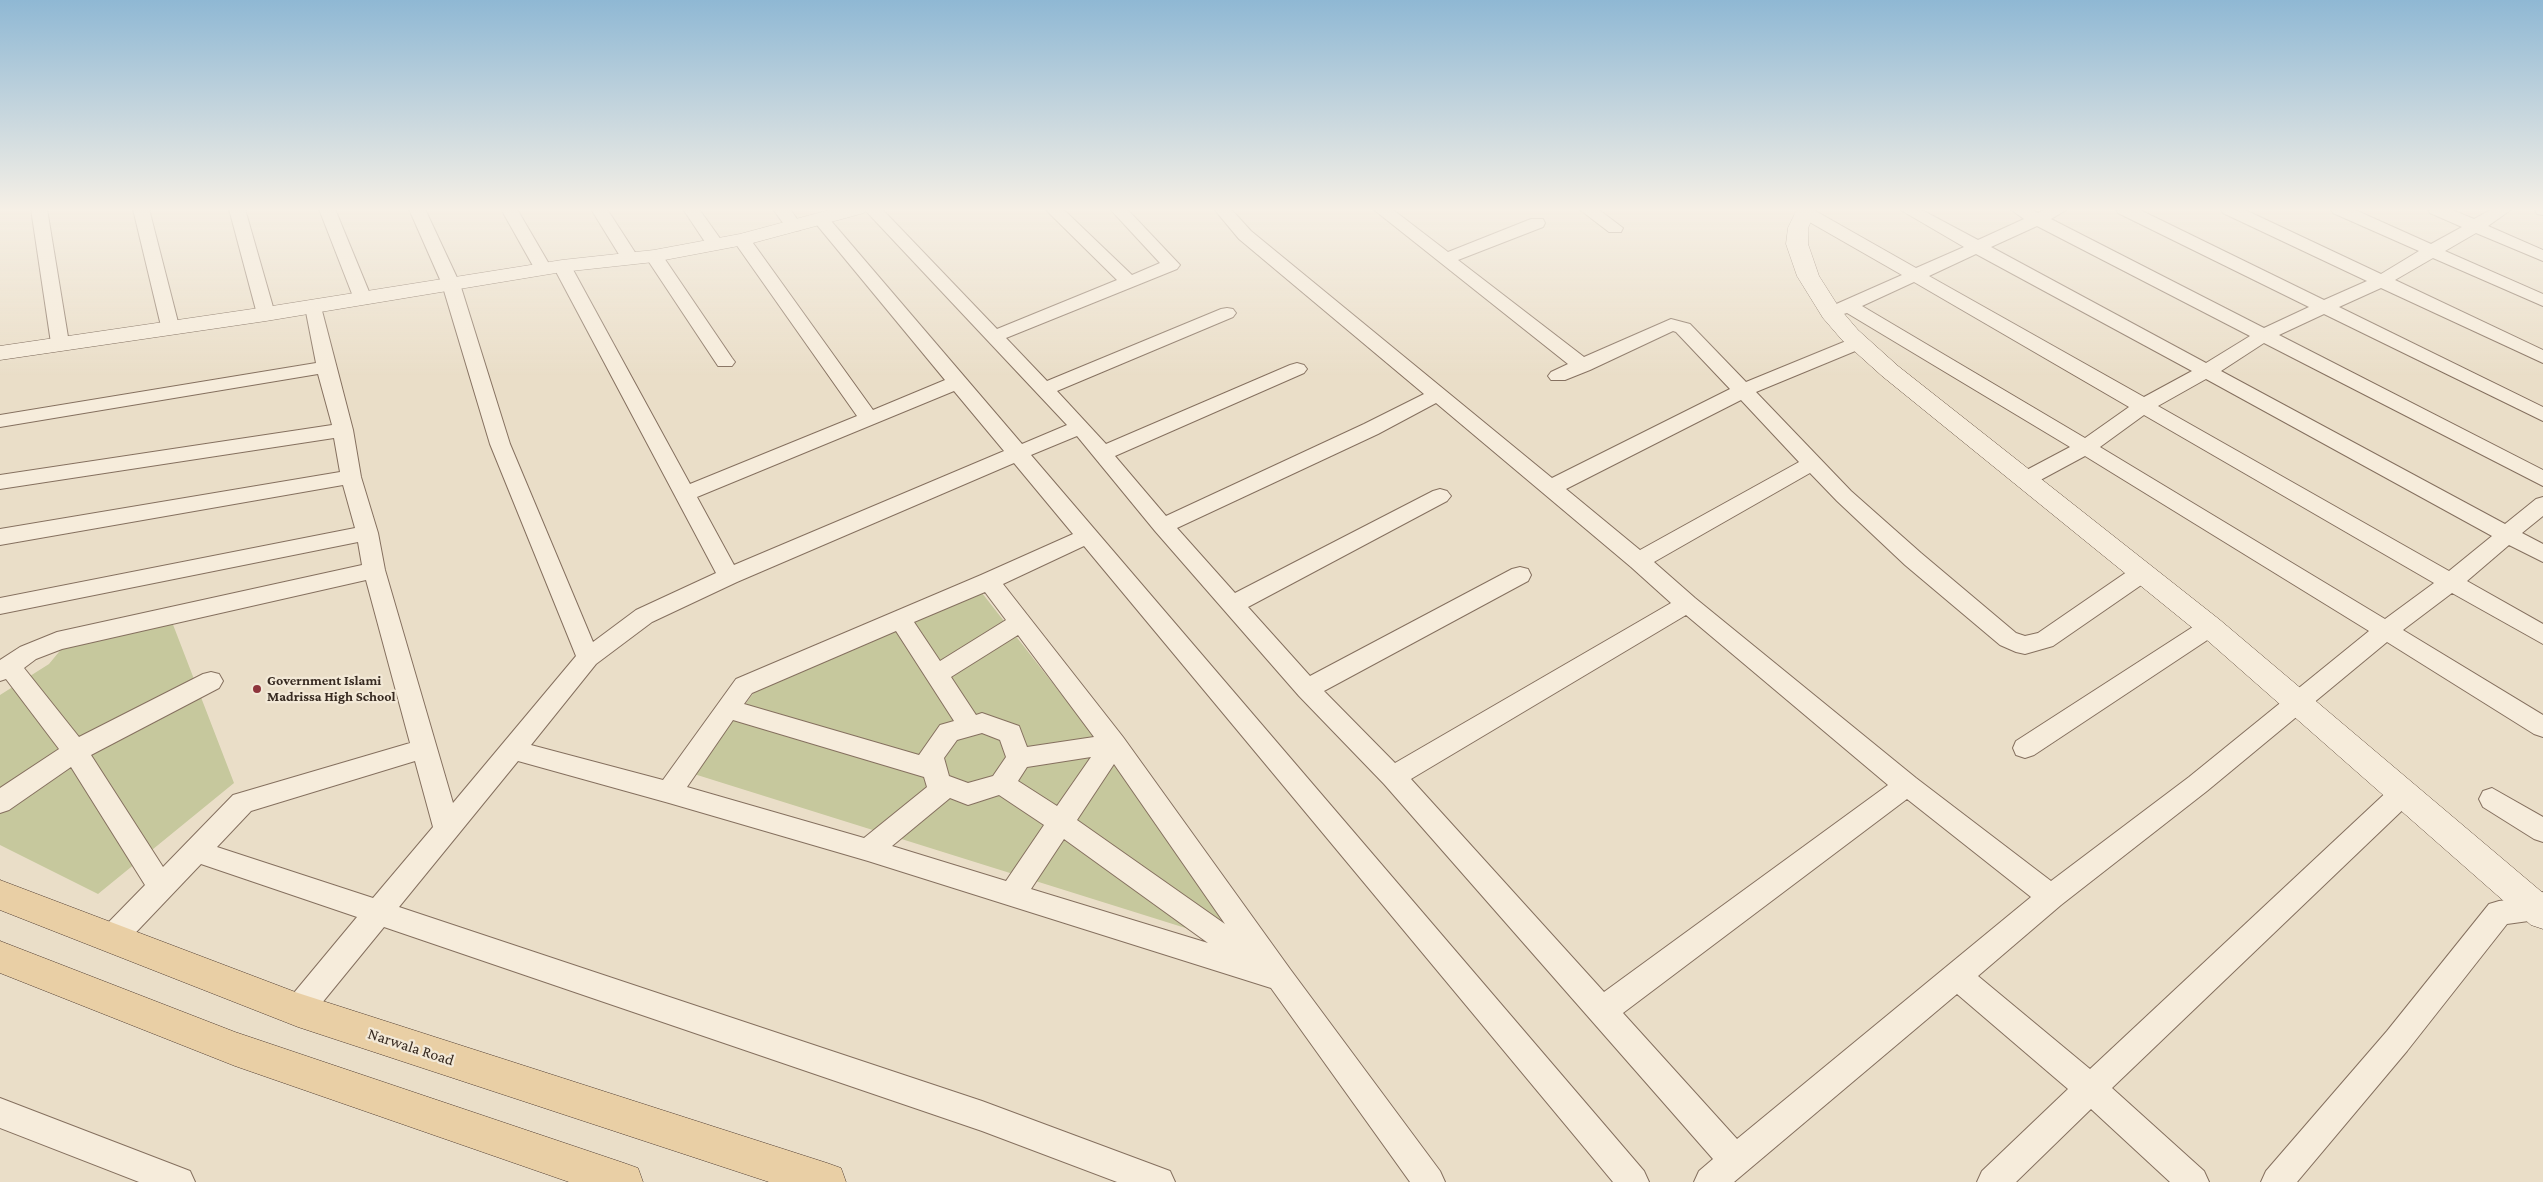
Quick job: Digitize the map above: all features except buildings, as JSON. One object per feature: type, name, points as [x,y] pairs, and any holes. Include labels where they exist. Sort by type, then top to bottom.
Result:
[{"type":"main road","points":[[0,353],[170,326],[314,307],[579,264]]},
{"type":"main road","points":[[1804,264],[1808,276],[1839,310],[1858,343],[1890,371],[2210,627],[2402,794],[2541,909]]},
{"type":"main road","name":"Narwala Road","points":[[0,896],[298,1010],[827,1182]]},
{"type":"main road","points":[[1,960],[235,1049],[624,1182]]},
{"type":"street","points":[[48,264],[60,343]]},
{"type":"street","points":[[155,264],[170,326]]},
{"type":"street","points":[[252,264],[266,314]]},
{"type":"street","points":[[349,264],[363,298]]},
{"type":"street","points":[[442,264],[451,284],[500,444],[588,658]]},
{"type":"street","points":[[549,264],[686,494],[729,576]]},
{"type":"street","points":[[659,264],[725,362]]},
{"type":"street","points":[[759,264],[870,420]]},
{"type":"street","points":[[859,264],[1086,536],[1634,1182]]},
{"type":"street","points":[[925,264],[1080,427],[1163,526],[1308,689],[1392,777],[1736,1161]]},
{"type":"street","points":[[1110,264],[1129,282]]},
{"type":"street","points":[[995,336],[1170,264]]},
{"type":"street","points":[[1280,264],[1907,785],[2051,897]]},
{"type":"street","points":[[1453,264],[1583,366]]},
{"type":"street","points":[[1897,264],[2543,635]]},
{"type":"street","points":[[1839,310],[1942,264]]},
{"type":"street","points":[[2010,264],[2543,554]]},
{"type":"street","points":[[2124,264],[2543,479]]},
{"type":"street","points":[[2235,264],[2543,415]]},
{"type":"street","points":[[2345,264],[2543,357]]},
{"type":"street","points":[[2026,479],[2086,447],[2145,405],[2207,371],[2262,336],[2381,281],[2412,264]]},
{"type":"street","points":[[2461,264],[2543,301]]},
{"type":"street","points":[[314,307],[326,367],[343,430],[351,477],[367,533],[374,570],[448,830]]},
{"type":"street","points":[[1839,310],[2086,447],[2543,727]]},
{"type":"street","points":[[1044,389],[1227,313]]},
{"type":"street","points":[[1558,376],[1671,326],[1683,328],[1813,463],[1913,558],[2008,639],[2016,642],[2025,645],[2046,640],[2142,573]]},
{"type":"street","points":[[1550,488],[1744,390],[1858,343]]},
{"type":"street","points":[[0,422],[326,367]]},
{"type":"street","points":[[1102,454],[1297,369]]},
{"type":"street","points":[[686,494],[959,382]]},
{"type":"street","points":[[1163,526],[1371,429],[1436,395]]},
{"type":"street","points":[[298,1010],[381,912],[588,658],[644,616],[729,576],[1080,427]]},
{"type":"street","points":[[0,482],[343,430]]},
{"type":"street","points":[[1639,561],[1813,463]]},
{"type":"street","points":[[0,537],[351,477]]},
{"type":"street","points":[[1233,604],[1440,496]]},
{"type":"street","points":[[1710,1182],[2051,897],[2198,784],[2386,630],[2452,582],[2543,504]]},
{"type":"street","points":[[0,606],[367,533]]},
{"type":"street","points":[[669,792],[744,686],[990,580],[1086,536]]},
{"type":"street","points":[[161,886],[75,751],[4,669],[28,653],[57,641],[374,570]]},
{"type":"street","points":[[1308,689],[1520,575]]},
{"type":"street","points":[[990,580],[1114,744],[1280,978],[1429,1182]]},
{"type":"street","points":[[1392,777],[1688,604]]},
{"type":"street","points":[[900,619],[970,726]]},
{"type":"street","points":[[936,674],[1021,622]]},
{"type":"street","points":[[2025,748],[2210,627]]},
{"type":"street","points":[[0,802],[75,751],[211,681]]},
{"type":"street","points":[[727,709],[940,778],[968,794],[1002,784],[1019,758],[1114,744]]},
{"type":"street","points":[[940,778],[931,757],[949,732],[982,722],[1010,733],[1019,758]]},
{"type":"street","points":[[1012,895],[1114,744]]},
{"type":"street","points":[[111,939],[242,803],[426,748]]},
{"type":"street","points":[[513,750],[669,792],[868,850],[1280,978]]},
{"type":"street","points":[[868,850],[940,778]]},
{"type":"street","points":[[1002,784],[1062,822],[1280,978]]},
{"type":"street","points":[[1602,1011],[1907,785]]},
{"type":"street","points":[[1993,1182],[2402,794]]},
{"type":"street","points":[[2492,799],[2543,831]]},
{"type":"street","points":[[196,850],[982,1116],[1159,1182]]},
{"type":"street","points":[[2277,1182],[2397,1041],[2499,913],[2541,909]]},
{"type":"street","points":[[1956,976],[2090,1088],[2193,1182]]},
{"type":"street","points":[[0,1113],[179,1182]]},
{"type":"green space","points":[[982,593],[1243,926],[1227,941],[694,774],[755,691]]},
{"type":"green space","points":[[172,622],[234,783],[98,894],[0,845],[0,695],[49,664],[68,641]]},
{"type":"place","name":"Government Islami Madrissa High School","points":[[257,689]]}]
